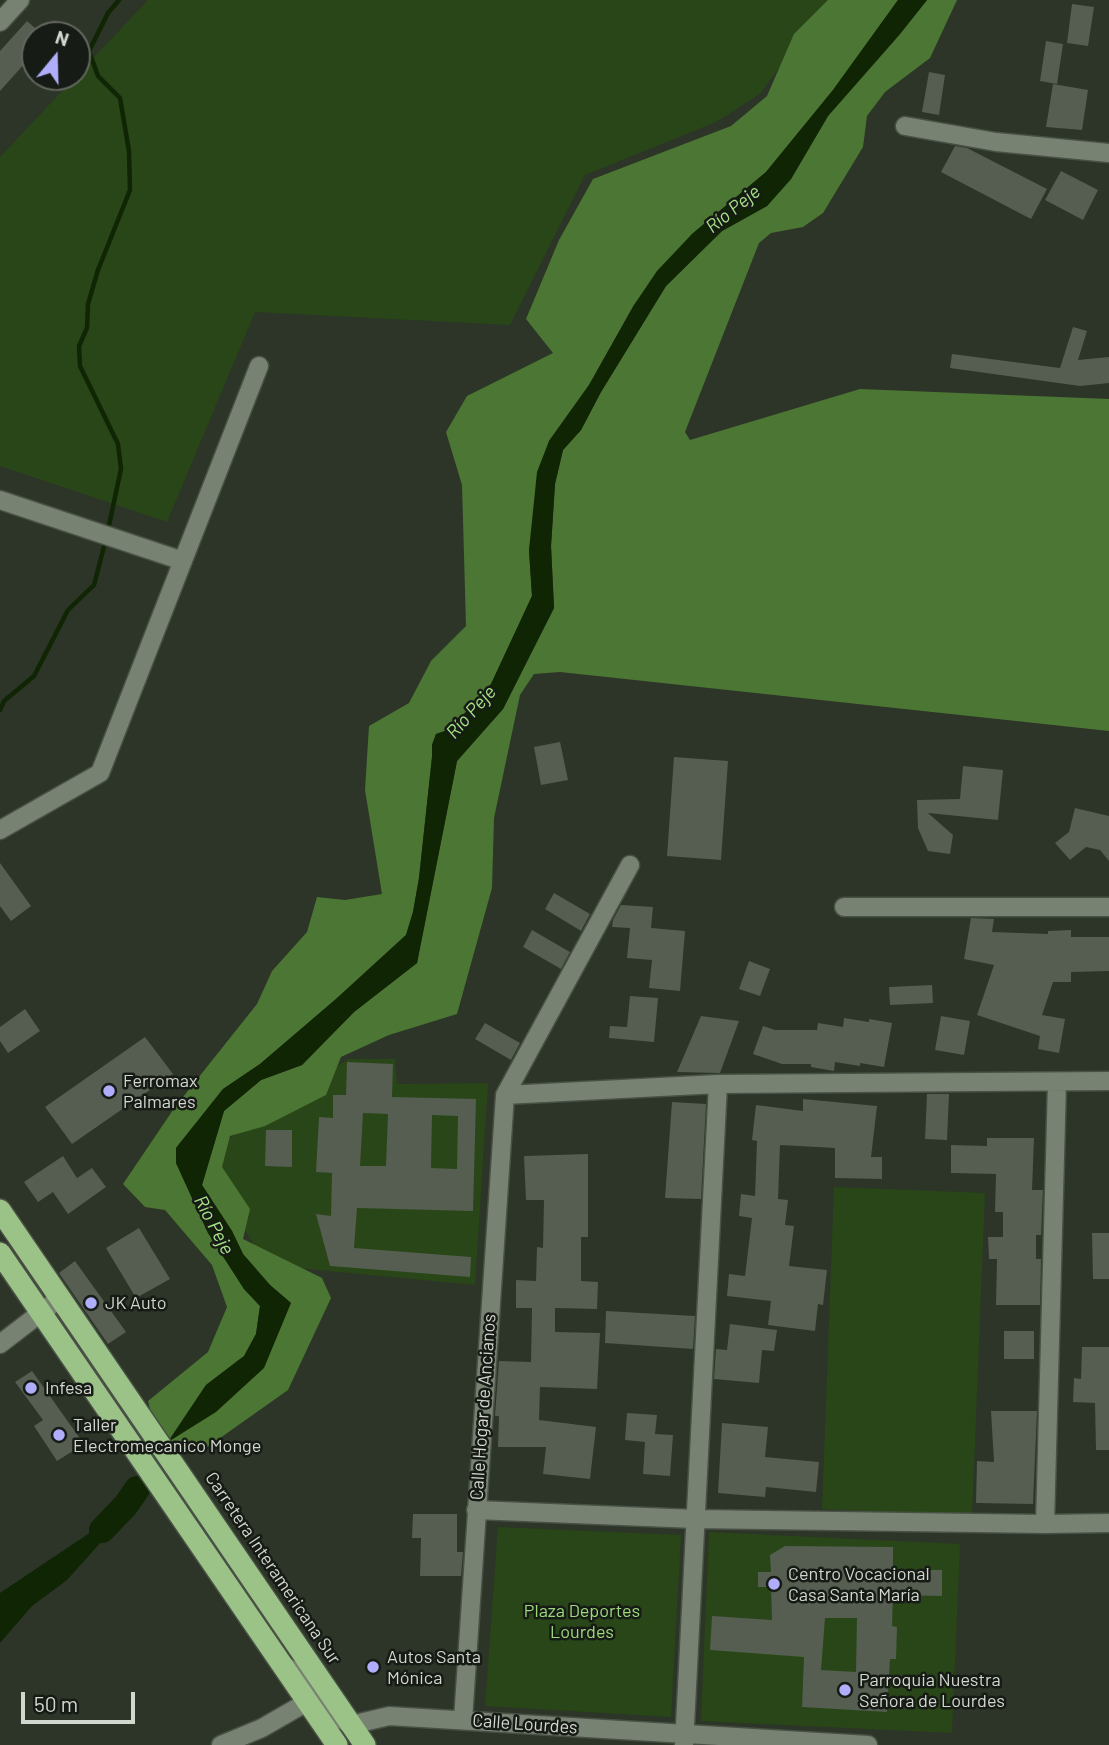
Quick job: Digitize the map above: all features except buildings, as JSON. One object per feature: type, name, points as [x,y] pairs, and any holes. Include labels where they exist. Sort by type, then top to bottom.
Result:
[{"type":"highway","name":"Carretera Interamericana Sur","points":[[0,1210],[352,1735],[365,1745]]},
{"type":"highway","points":[[0,1253],[337,1745]]},
{"type":"street","points":[[0,22],[20,0]]},
{"type":"street","points":[[905,125],[996,142],[1109,153]]},
{"type":"street","points":[[0,830],[100,773],[259,366]]},
{"type":"street","points":[[0,500],[183,561]]},
{"type":"street","points":[[505,1095],[630,865]]},
{"type":"street","points":[[844,906],[1109,906]]},
{"type":"street","points":[[505,1095],[718,1084],[1109,1082]]},
{"type":"street","points":[[1045,1524],[1057,1083]]},
{"type":"street","points":[[685,1740],[718,1084]]},
{"type":"street","name":"Calle Hogar de Ancianos","points":[[463,1720],[505,1095]]},
{"type":"street","points":[[0,1344],[60,1298]]},
{"type":"street","points":[[476,1510],[695,1519],[1109,1523]]},
{"type":"street","points":[[281,1664],[303,1676],[326,1710],[352,1735]]},
{"type":"street","points":[[221,1745],[262,1728],[307,1702]]},
{"type":"street","name":"Calle Lourdes","points":[[352,1735],[388,1716],[685,1740],[868,1745]]},
{"type":"green space","points":[[148,0],[828,0],[760,94],[716,122],[585,175],[510,325],[255,312],[167,522],[0,466],[0,157],[62,91],[91,91],[91,60]]},
{"type":"green space","points":[[828,0],[898,0],[833,90],[766,172],[692,234],[634,305],[589,385],[549,441],[529,550],[532,596],[491,684],[450,729],[436,734],[432,745],[419,878],[406,935],[260,1064],[223,1089],[176,1148],[176,1163],[208,1233],[244,1289],[260,1306],[256,1334],[244,1355],[291,1303],[270,1285],[243,1254],[232,1231],[202,1185],[224,1111],[261,1080],[302,1065],[354,1012],[417,963],[457,761],[503,709],[554,608],[551,546],[555,484],[563,450],[581,430],[666,286],[722,231],[767,206],[791,179],[828,116],[927,0],[957,0],[930,58],[885,92],[867,116],[863,147],[823,213],[803,227],[771,233],[759,243],[685,432],[690,440],[860,389],[1109,399],[1109,731],[560,672],[534,674],[520,695],[494,818],[492,888],[457,1014],[389,1035],[341,1057],[326,1095],[265,1126],[230,1136],[222,1167],[250,1209],[243,1239],[322,1278],[331,1298],[288,1390],[206,1448],[168,1442],[153,1422],[148,1401],[208,1352],[227,1307],[212,1265],[165,1210],[145,1207],[123,1184],[175,1107],[257,1004],[272,971],[307,932],[317,897],[345,900],[382,894],[365,790],[369,726],[409,703],[431,661],[466,626],[462,485],[446,432],[467,396],[553,353],[526,319],[559,240],[593,179],[731,126],[767,96],[794,34]],"holes":[[[243,1356],[169,1440],[206,1385]]]},
{"type":"green space","points":[[348,1059],[395,1059],[397,1084],[488,1083],[475,1285],[266,1265],[202,1157]]},
{"type":"green space","points":[[834,1187],[985,1193],[972,1516],[822,1509]]},
{"type":"green space","name":"Plaza Deportes Lourdes","points":[[498,1527],[681,1535],[671,1717],[485,1706]]},
{"type":"green space","points":[[709,1532],[960,1544],[952,1733],[701,1721]]},
{"type":"water","points":[[898,0],[927,0],[828,116],[791,179],[767,206],[722,231],[666,286],[581,430],[563,450],[555,484],[551,546],[554,608],[503,709],[457,761],[417,963],[354,1012],[302,1065],[261,1080],[224,1111],[202,1185],[232,1231],[243,1254],[270,1285],[291,1303],[264,1368],[216,1412],[168,1442],[206,1385],[244,1356],[256,1334],[260,1306],[244,1289],[208,1233],[176,1163],[176,1148],[223,1089],[260,1064],[406,935],[419,878],[432,745],[436,734],[451,729],[491,684],[532,596],[529,550],[537,472],[549,441],[589,385],[634,305],[657,271],[692,234],[766,172],[833,90]]},
{"type":"water","points":[[126,1505],[118,1523],[67,1580],[32,1606],[0,1643],[0,1593],[91,1532],[107,1509]]},
{"type":"waterway","points":[[108,530],[121,469],[118,444],[80,366],[79,346],[87,328],[88,304],[98,270],[130,190],[129,151],[120,98],[98,76],[89,51],[108,13],[119,0]]},
{"type":"waterway","points":[[0,710],[4,701],[34,676],[68,610],[94,585],[106,539]]},
{"type":"waterway","name":"Río Peje","points":[[102,1530],[137,1489]]},
{"type":"place","name":"Ferromax Palmares","points":[[109,1091]]},
{"type":"place","name":"JK Auto","points":[[91,1303]]},
{"type":"place","name":"Infesa","points":[[31,1388]]},
{"type":"place","name":"Taller Electromecanico Monge","points":[[59,1435]]},
{"type":"place","name":"Centro Vocacional Casa Santa María","points":[[774,1584]]},
{"type":"place","name":"Autos Santa Mónica","points":[[373,1667]]},
{"type":"place","name":"Parroquia Nuestra Señora de Lourdes","points":[[845,1690]]}]
